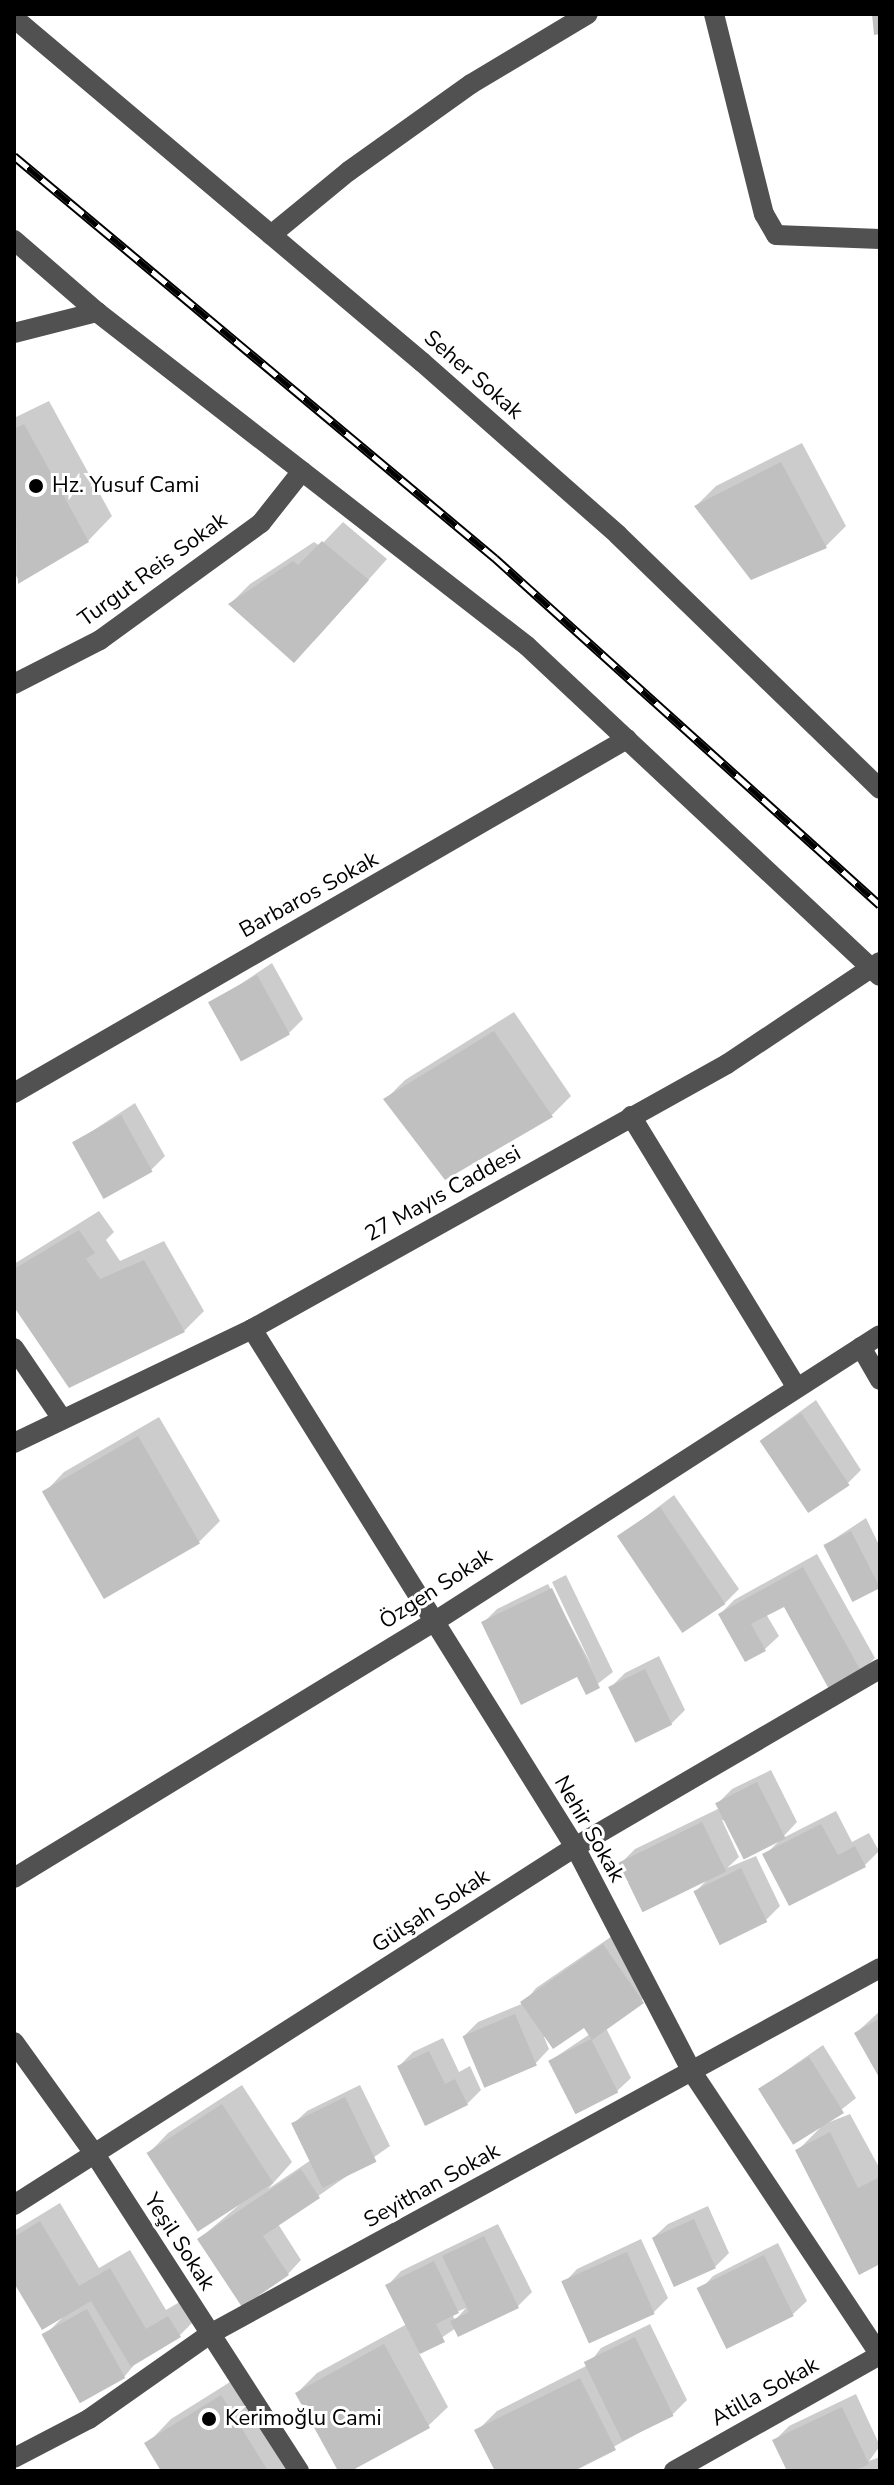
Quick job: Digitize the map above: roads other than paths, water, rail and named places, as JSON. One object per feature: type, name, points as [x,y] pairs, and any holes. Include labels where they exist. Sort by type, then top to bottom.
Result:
[{"type":"street","points":[[271,235],[349,171],[471,84],[588,14]]},
{"type":"street","points":[[714,14],[764,214],[776,235],[880,239]]},
{"type":"street","name":"Seher Sokak","points":[[14,18],[618,535],[880,789]]},
{"type":"street","points":[[14,240],[97,312],[527,646],[877,968]]},
{"type":"street","points":[[14,333],[97,312]]},
{"type":"street","name":"Turgut Reis Sokak","points":[[14,684],[100,640],[261,523],[302,471]]},
{"type":"street","name":"Barbaros Sokak","points":[[14,1093],[627,739]]},
{"type":"street","name":"27 Mayıs Caddesi","points":[[14,1443],[252,1329],[727,1064],[877,968]]},
{"type":"street","points":[[631,1116],[796,1386]]},
{"type":"street","name":"Nehir Sokak","points":[[252,1329],[575,1847],[692,2072],[880,2355]]},
{"type":"street","name":"Özgen Sokak","points":[[14,1878],[434,1622],[796,1386],[880,1335]]},
{"type":"street","points":[[861,1347],[880,1380]]},
{"type":"street","points":[[14,1348],[62,1419]]},
{"type":"street","name":"Gülşah Sokak","points":[[14,2205],[96,2156],[575,1847],[880,1669]]},
{"type":"street","name":"Seyithan Sokak","points":[[14,2458],[89,2419],[210,2334],[880,1968]]},
{"type":"street","name":"Yeşil Sokak","points":[[14,2042],[96,2156],[299,2471]]},
{"type":"street","name":"Atilla Sokak","points":[[674,2471],[880,2355]]},
{"type":"railway","points":[[14,156],[495,558],[880,905]]},
{"type":"place","name":"Hz. Yusuf Cami","points":[[36,486]]},
{"type":"place","name":"Kerimoğlu Cami","points":[[209,2419]]}]
